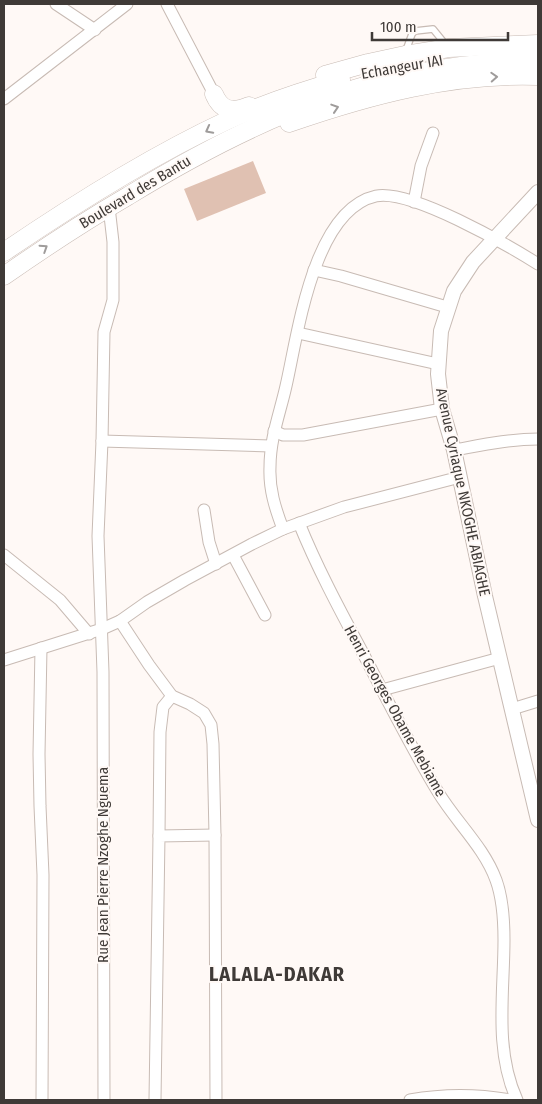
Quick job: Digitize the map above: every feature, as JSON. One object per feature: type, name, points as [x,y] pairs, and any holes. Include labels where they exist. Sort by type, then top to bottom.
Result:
[{"type":"highway","points":[[270,107],[300,83],[368,63],[405,55],[449,48],[504,45],[537,50]]},
{"type":"highway","name":"Echangeur IAI","points":[[270,107],[433,69],[470,65],[537,50]]},
{"type":"highway","points":[[174,168],[280,126],[390,92],[432,83],[464,79],[492,76],[538,76]]},
{"type":"highway","points":[[214,94],[220,104],[242,111]]},
{"type":"highway","name":"Boulevard des Bantu","points":[[4,252],[135,169],[242,111],[270,107]]},
{"type":"highway","name":"Boulevard des Bantu","points":[[4,276],[109,207],[270,107]]},
{"type":"street","points":[[56,4],[95,30]]},
{"type":"street","points":[[4,99],[128,4]]},
{"type":"street","points":[[166,4],[214,94]]},
{"type":"street","points":[[414,202],[421,166],[433,133]]},
{"type":"street","name":"Avenue Cyriaque NKOGHE ABIAGHE","points":[[538,192],[462,276],[447,307],[440,331],[438,364],[442,409],[454,450],[538,820]]},
{"type":"street","points":[[283,529],[270,490],[271,446],[314,270],[331,231],[340,219],[362,202],[378,196],[392,196],[414,202],[496,238],[538,264]]},
{"type":"street","name":"Rue Jean Pierre Nzoghe Nguema","points":[[104,1100],[102,629],[98,536],[104,332],[113,300],[113,242],[109,207]]},
{"type":"street","points":[[314,270],[447,307]]},
{"type":"street","points":[[298,333],[438,364]]},
{"type":"street","points":[[274,431],[283,435],[303,435],[442,409]]},
{"type":"street","points":[[454,450],[478,445],[538,439]]},
{"type":"street","points":[[102,441],[271,446]]},
{"type":"street","points":[[4,660],[89,634],[120,621],[147,602],[283,529],[344,507],[460,476]]},
{"type":"street","points":[[204,510],[209,542],[216,564]]},
{"type":"street","name":"Henri Georges Obame Mebiame","points":[[300,523],[315,563],[418,757],[440,795],[483,855],[497,881],[504,924],[502,1012],[504,1052],[508,1076],[517,1100]]},
{"type":"street","points":[[4,555],[60,600],[89,634]]},
{"type":"street","points":[[233,555],[265,615]]},
{"type":"street","points":[[120,621],[172,696],[204,713],[211,725],[215,835],[216,1100]]},
{"type":"street","points":[[41,648],[39,754],[44,875],[42,1100]]},
{"type":"street","points":[[382,690],[500,658]]},
{"type":"street","points":[[155,1100],[160,732],[163,707],[172,696]]},
{"type":"street","points":[[512,709],[538,700]]},
{"type":"street","points":[[159,836],[215,835]]},
{"type":"street","points":[[410,1100],[450,1095],[487,1096],[511,1100]]},
{"type":"building","points":[[253,161],[266,193],[197,221],[184,189]]},
{"type":"district","name":"LALALA-DAKAR","points":[[277,974]]}]
